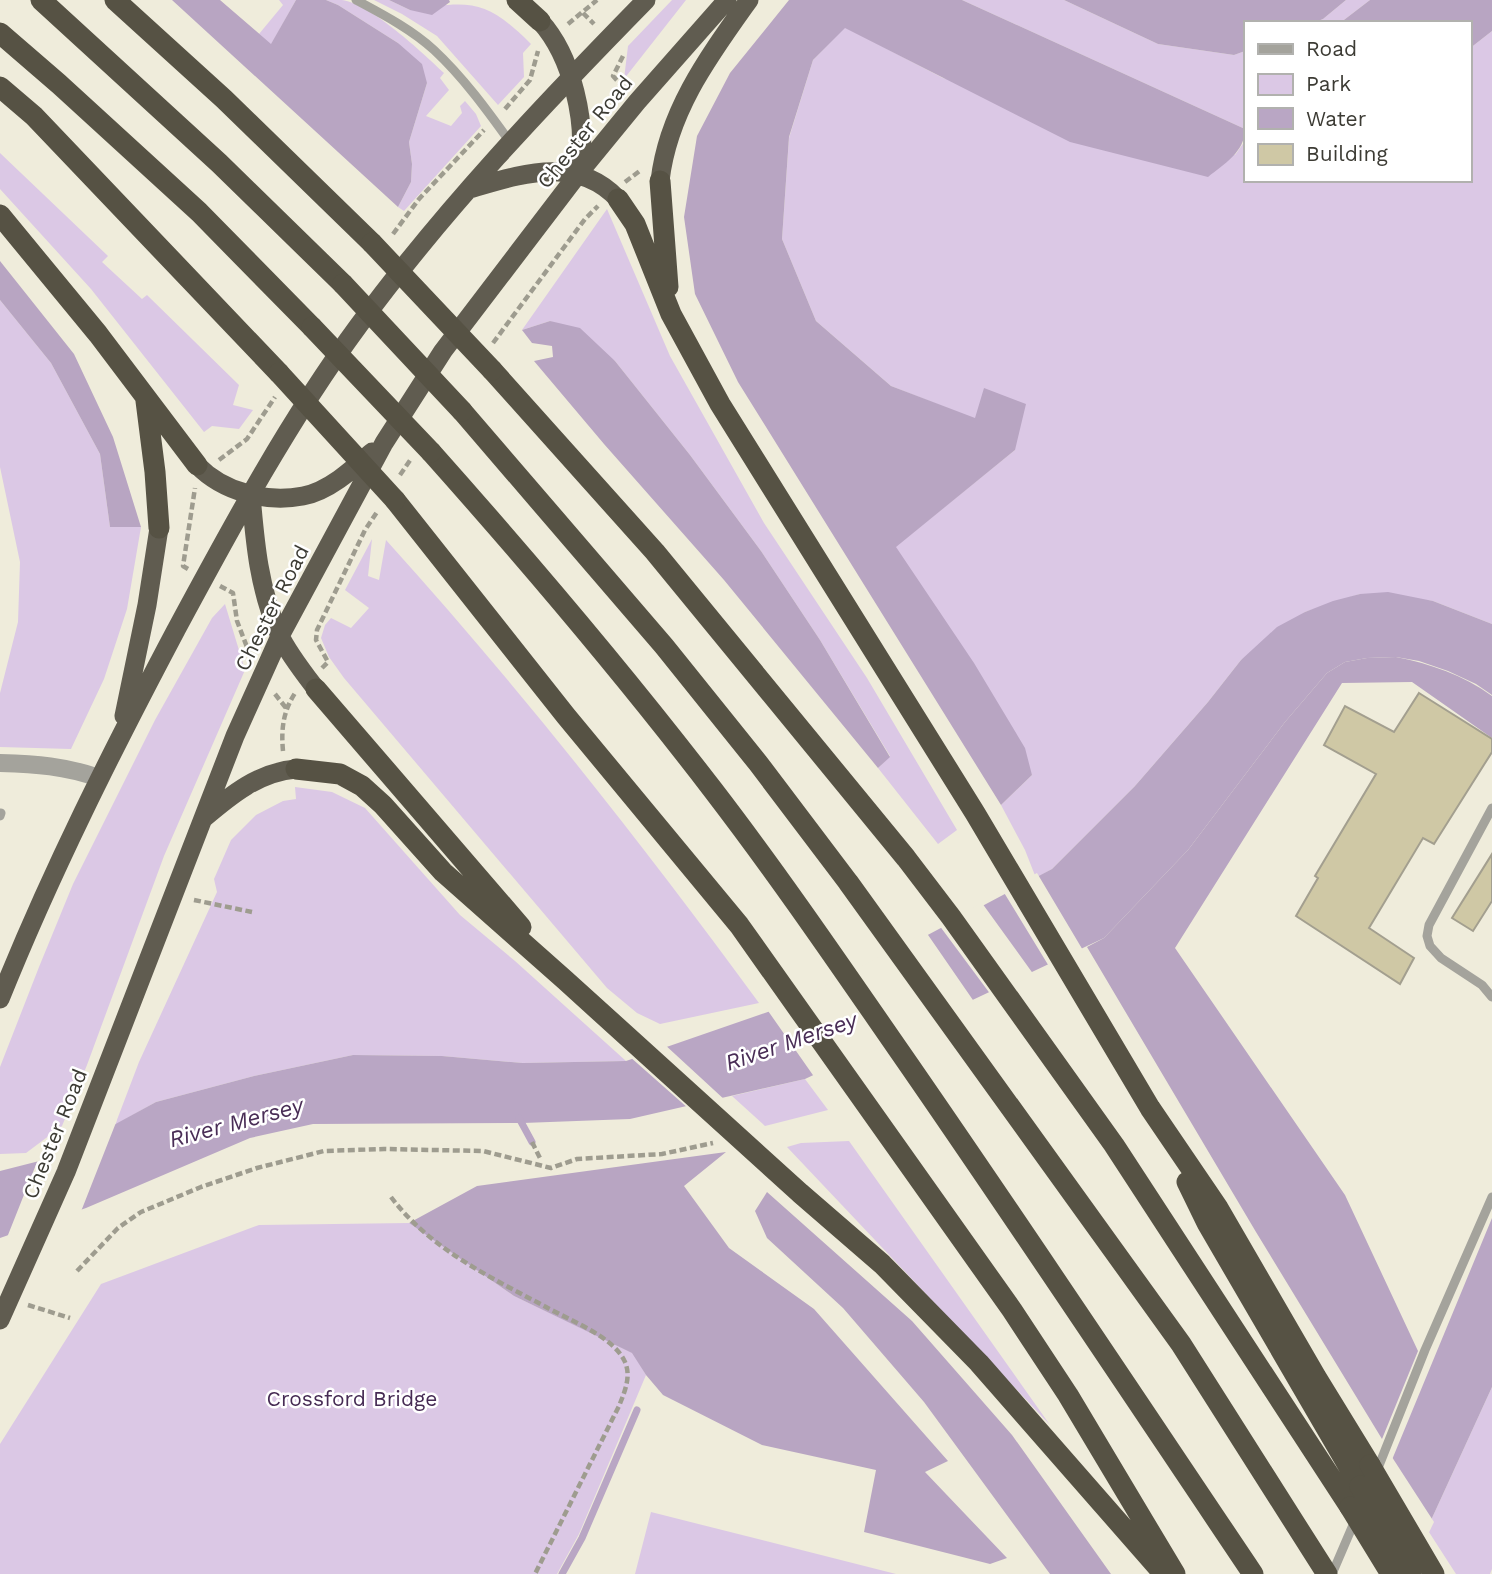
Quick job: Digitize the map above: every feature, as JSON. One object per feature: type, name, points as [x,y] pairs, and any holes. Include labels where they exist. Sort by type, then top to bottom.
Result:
[{"type":"highway","points":[[41,0],[219,163],[343,284],[462,411],[664,646],[758,763],[848,882],[1181,1344],[1327,1571]]},
{"type":"highway","points":[[116,0],[224,99],[372,243],[492,370],[655,552],[906,858],[1062,1071],[1208,1287],[1391,1574]]},
{"type":"highway","points":[[517,0],[553,36],[570,78],[582,123],[583,149],[578,174]]},
{"type":"highway","name":"Chester Road","points":[[0,999],[27,932],[119,738],[204,577],[303,410],[358,327],[428,236],[510,142],[646,0]]},
{"type":"highway","name":"Chester Road","points":[[0,1320],[66,1172],[235,736],[280,636],[384,443],[443,351],[578,174],[727,0]]},
{"type":"highway","points":[[671,314],[660,181],[673,124],[690,88],[749,0]]},
{"type":"highway","points":[[0,33],[199,212],[312,327],[527,560],[621,674],[797,902],[953,1128],[1253,1574]]},
{"type":"highway","points":[[0,87],[34,116],[279,373],[395,500],[566,716],[739,925],[1012,1310],[1061,1385],[1175,1574]]},
{"type":"highway","points":[[468,189],[530,172],[553,170],[578,174],[596,181],[615,196],[635,224],[671,314],[720,404],[975,813],[1150,1108],[1218,1208],[1434,1574]]},
{"type":"highway","points":[[0,215],[98,334],[197,465],[205,474],[231,490],[251,495],[304,496],[349,472],[384,443]]},
{"type":"highway","points":[[119,738],[147,605],[159,528],[146,400]]},
{"type":"highway","points":[[251,495],[262,589],[280,636],[312,685],[565,979]]},
{"type":"highway","points":[[200,821],[231,795],[260,778],[290,769],[340,774],[362,786],[383,805],[443,872],[882,1264],[979,1363],[1164,1574]]},
{"type":"highway","points":[[1150,1108],[1207,1223],[1411,1574]]},
{"type":"street","points":[[0,763],[73,768],[99,778]]},
{"type":"lane","points":[[356,0],[387,16],[433,49],[482,103],[510,142]]},
{"type":"lane","points":[[1492,808],[1430,925],[1427,936],[1430,946],[1441,958],[1482,985],[1492,996]]},
{"type":"lane","points":[[1327,1571],[1384,1454],[1424,1350],[1492,1198]]},
{"type":"path","points":[[615,196],[642,169]]},
{"type":"path","points":[[290,769],[282,727],[286,708],[295,693],[312,685],[328,662]]},
{"type":"path","points":[[172,895],[252,912]]},
{"type":"path","points":[[532,1142],[540,1158]]},
{"type":"path","points":[[77,1271],[118,1228],[141,1212],[201,1186],[324,1151],[483,1150],[551,1168],[577,1159],[662,1154],[720,1142]]},
{"type":"path","points":[[391,1197],[430,1239],[483,1273],[617,1348],[626,1362],[627,1385],[619,1406],[535,1574]]},
{"type":"path","points":[[10,1299],[70,1318]]},
{"type":"green space","points":[[279,0],[296,0],[271,45],[259,34],[283,5]]},
{"type":"green space","points":[[326,0],[342,0],[367,10],[396,31],[444,73],[440,78],[449,90],[426,116],[451,126],[462,113],[460,106],[465,101],[476,114],[481,126],[404,211],[398,207],[411,182],[409,142],[427,83],[398,43]]},
{"type":"green space","points":[[374,0],[389,0],[410,10],[464,5],[490,11],[516,29],[531,44],[523,53],[524,77],[498,105],[437,36]]},
{"type":"green space","points":[[672,0],[686,0],[624,79],[628,46]]},
{"type":"green space","points":[[962,0],[1064,0],[1158,44],[1234,55],[1244,51],[1244,129]]},
{"type":"green space","points":[[1346,0],[1370,0],[1343,21],[1318,21]]},
{"type":"green space","points":[[845,27],[943,78],[1235,155],[1244,142],[1244,182],[1471,182],[1471,47],[1492,31],[1492,624],[1433,601],[1360,594],[1305,612],[1241,660],[1135,786],[1052,869],[1036,878],[1025,850],[1001,805],[1032,775],[895,547],[1015,450],[975,419],[891,386],[816,321],[782,239],[789,138],[813,60]]},
{"type":"green space","points":[[0,153],[108,256],[102,262],[142,299],[147,295],[239,385],[233,405],[253,410],[239,429],[212,426],[204,432],[91,289],[0,189]]},
{"type":"green space","points":[[607,209],[670,356],[764,523],[867,678],[957,830],[938,844],[878,768],[890,756],[820,640],[761,551],[690,455],[615,361],[550,321],[522,330]]},
{"type":"green space","points":[[0,300],[51,363],[100,454],[110,527],[141,527],[127,609],[104,679],[71,749],[0,747],[0,693],[18,622],[20,562],[0,467]]},
{"type":"green space","points":[[372,539],[368,576],[379,580],[386,540],[484,652],[578,767],[759,1003],[660,1024],[637,1013],[607,988],[344,678],[329,657],[321,638],[325,625],[331,618],[351,628],[369,608],[345,590]]},
{"type":"green space","points":[[225,604],[245,670],[164,856],[87,1065],[62,1126],[26,1153],[0,1154],[0,1067],[39,967],[73,884],[155,720],[212,618]]},
{"type":"green space","points":[[295,787],[332,792],[365,808],[460,915],[626,1061],[523,1063],[442,1056],[353,1055],[254,1076],[156,1102],[115,1125],[139,1062],[217,892],[214,879],[231,840],[256,815],[283,801],[296,799]]},
{"type":"green space","points":[[805,1079],[828,1110],[765,1126],[732,1096]]},
{"type":"green space","points":[[849,1141],[1050,1425],[787,1147],[801,1143]]},
{"type":"green space","name":"Crossford Bridge","points":[[409,1223],[514,1296],[633,1353],[646,1375],[579,1534],[557,1574],[0,1574],[0,1444],[101,1284],[259,1225]]},
{"type":"green space","points":[[1492,1387],[1492,1569],[1490,1574],[1456,1574],[1427,1529]]},
{"type":"green space","points":[[651,1512],[896,1574],[635,1574]]},
{"type":"shaded area","points":[[172,0],[220,0],[271,44],[296,0],[326,0],[398,43],[422,64],[427,83],[409,142],[411,182],[398,207]]},
{"type":"shaded area","points":[[389,0],[450,2],[432,15],[410,10]]},
{"type":"shaded area","points":[[789,0],[962,0],[1244,129],[1244,137],[1238,151],[1208,177],[1070,142],[845,28],[813,60],[789,137],[782,239],[816,321],[891,386],[975,418],[984,388],[1026,404],[1015,450],[896,547],[974,663],[1025,748],[1032,775],[1001,805],[738,382],[695,294],[684,217],[697,136],[730,73]]},
{"type":"shaded area","points":[[1064,0],[1346,0],[1318,21],[1244,21],[1244,51],[1234,55],[1158,44]]},
{"type":"shaded area","points":[[1370,0],[1492,0],[1492,31],[1471,47],[1471,21],[1343,21]]},
{"type":"shaded area","points":[[0,261],[74,354],[113,437],[141,527],[110,527],[100,454],[51,363],[0,300]]},
{"type":"shaded area","points":[[550,321],[580,328],[615,361],[690,455],[761,551],[820,640],[890,757],[878,768],[724,580],[534,361],[553,357],[552,346],[532,343],[522,330]]},
{"type":"shaded area","points":[[1396,657],[1446,671],[1492,696],[1492,738],[1412,682],[1342,683],[1175,948],[1345,1195],[1418,1351],[1382,1439],[1087,947],[1104,938],[1188,850],[1285,722],[1327,673],[1345,662]]},
{"type":"shaded area","points":[[726,1152],[684,1186],[729,1248],[814,1309],[948,1461],[925,1472],[1007,1558],[990,1564],[864,1532],[876,1470],[762,1445],[663,1395],[632,1353],[514,1296],[409,1223],[477,1186]]},
{"type":"shaded area","points":[[767,1192],[912,1321],[1012,1435],[1111,1574],[1050,1574],[924,1402],[843,1308],[767,1238],[755,1211]]},
{"type":"water","name":"River Mersey","points":[[1388,592],[1433,601],[1492,624],[1492,695],[1476,684],[1419,661],[1396,657],[1345,662],[1327,673],[1285,722],[1188,850],[1104,938],[805,1079],[630,1119],[523,1123],[313,1124],[250,1138],[86,1208],[0,1238],[0,1171],[55,1157],[156,1102],[254,1076],[353,1055],[442,1056],[523,1063],[626,1061],[811,997],[1052,869],[1135,786],[1241,660],[1277,627],[1333,601],[1360,594]]},
{"type":"water","points":[[1492,1218],[1492,1387],[1427,1529],[1340,1574],[1389,1467]]},
{"type":"pier","points":[[1037,873],[1084,952],[1050,968],[1003,891]]},
{"type":"pier","points":[[982,903],[1034,975],[991,995],[939,925]]},
{"type":"pier","points":[[926,932],[975,1003],[815,1078],[766,1008],[809,994]]},
{"type":"pier","points":[[663,1043],[726,1101],[689,1109],[629,1056]]},
{"type":"pier","points":[[117,1120],[80,1214],[6,1240],[39,1157],[54,1154]]},
{"type":"pier","points":[[1390,1454],[1434,1522],[1409,1574],[1336,1574]]},
{"type":"building","points":[[1419,693],[1492,739],[1492,752],[1434,844],[1423,838],[1369,928],[1414,958],[1400,984],[1296,916],[1318,878],[1315,876],[1376,774],[1324,745],[1345,706],[1394,732]]},
{"type":"building","points":[[1492,854],[1492,901],[1473,931],[1452,918]]},
{"type":"waterway","points":[[519,1118],[532,1142]]},
{"type":"waterway","points":[[562,1574],[582,1538],[637,1410]]}]
